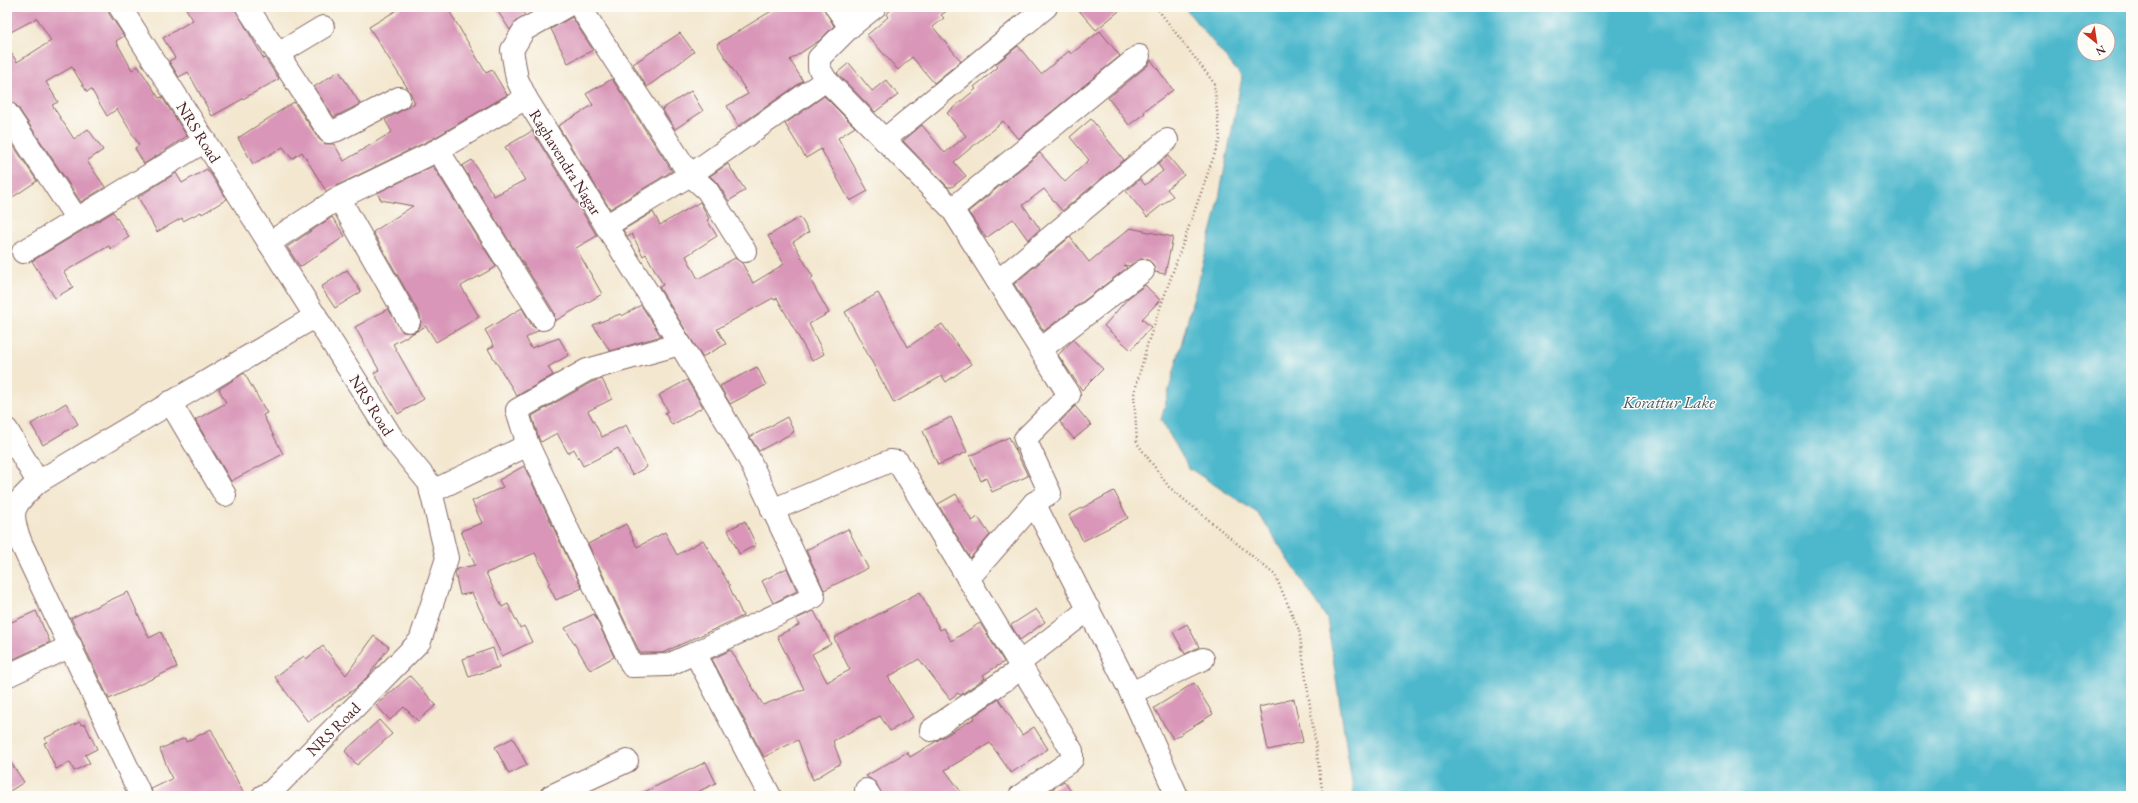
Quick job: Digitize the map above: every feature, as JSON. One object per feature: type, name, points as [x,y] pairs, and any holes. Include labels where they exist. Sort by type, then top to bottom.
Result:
[{"type":"street","points":[[247,7],[328,132],[337,130],[399,98]]},
{"type":"street","name":"Raghavendra Nagar","points":[[565,7],[524,30],[512,50],[517,79],[526,98],[680,344],[749,459],[814,597],[695,653]]},
{"type":"street","points":[[580,7],[690,175],[707,190],[745,251]]},
{"type":"street","points":[[836,7],[850,27]]},
{"type":"street","points":[[875,7],[850,27],[819,58],[818,68],[826,80],[952,209],[1069,396],[1026,439],[1050,493],[1034,502],[968,579]]},
{"type":"street","points":[[884,140],[1046,7]]},
{"type":"street","name":"NRS Road","points":[[125,9],[205,141],[393,439],[429,483],[447,558],[420,641],[269,794]]},
{"type":"street","points":[[278,54],[323,26]]},
{"type":"street","points":[[952,209],[1139,56]]},
{"type":"street","points":[[606,226],[690,175],[826,80]]},
{"type":"street","points":[[270,243],[339,198],[438,150],[526,98]]},
{"type":"street","points":[[7,113],[77,219]]},
{"type":"street","points":[[998,281],[1167,140]]},
{"type":"street","points":[[23,252],[205,141]]},
{"type":"street","points":[[438,150],[543,319]]},
{"type":"street","points":[[339,198],[409,321]]},
{"type":"street","points":[[1041,349],[1143,271]]},
{"type":"street","points":[[141,796],[13,523],[15,504],[38,482],[316,316]]},
{"type":"street","points":[[680,344],[587,370],[517,410],[528,445],[632,666],[668,665],[695,653],[770,796]]},
{"type":"street","points":[[170,402],[225,495]]},
{"type":"street","points":[[7,430],[38,482]]},
{"type":"street","points":[[431,492],[528,445]]},
{"type":"street","points":[[772,510],[894,461],[900,466],[1072,751],[1073,755],[1069,762],[1020,796]]},
{"type":"street","points":[[1034,502],[1131,693],[1177,796]]},
{"type":"street","points":[[932,730],[1020,666],[1089,609]]},
{"type":"street","points":[[9,675],[71,646]]},
{"type":"street","points":[[1131,693],[1203,659]]},
{"type":"street","points":[[552,796],[628,761]]},
{"type":"path","points":[[1156,7],[1214,83],[1220,139],[1148,342],[1134,394],[1138,443],[1169,487],[1275,575],[1299,630],[1323,796]]},
{"type":"water","name":"Korattur Lake","points":[[1184,7],[2131,7],[2131,796],[1354,796],[1327,619],[1259,514],[1189,468],[1161,420],[1216,214],[1242,77]]},
{"type":"building","points":[[7,7],[108,7],[109,14],[124,36],[116,41],[132,70],[138,66],[159,98],[162,97],[187,136],[144,164],[135,148],[139,145],[117,109],[107,116],[91,89],[87,92],[72,67],[46,82],[58,102],[52,105],[74,139],[88,129],[103,150],[87,161],[105,187],[81,202],[17,106],[7,101],[7,47],[17,62],[51,41],[37,18],[7,34]]},
{"type":"building","points":[[185,7],[234,7],[264,59],[265,58],[279,79],[212,116],[188,72],[179,77],[169,61],[175,58],[163,38],[193,20]]},
{"type":"building","points":[[402,7],[447,7],[486,73],[492,70],[507,95],[432,139],[326,191],[302,152],[292,159],[283,147],[253,164],[238,138],[294,102],[319,139],[325,144],[334,144],[344,161],[392,132],[385,120],[415,103],[410,92],[369,27]]},
{"type":"building","points":[[495,7],[520,7],[525,15],[518,19],[510,30]]},
{"type":"building","points":[[778,7],[823,7],[834,26],[820,40],[790,60],[803,81],[738,126],[727,106],[748,94],[717,44]]},
{"type":"building","points":[[895,7],[952,7],[941,15],[944,18],[933,27],[961,61],[934,83],[912,57],[898,70],[867,35],[888,17],[886,14]]},
{"type":"building","points":[[1076,7],[1124,7],[1096,30]]},
{"type":"building","points":[[572,17],[593,50],[568,63],[551,29]]},
{"type":"building","points":[[1100,31],[1120,56],[1018,139],[1003,121],[954,162],[966,176],[952,187],[948,187],[903,141],[922,125],[945,153],[966,136],[947,113],[976,89],[974,87],[998,67],[996,64],[1018,46],[1041,74],[1069,51],[1071,54]]},
{"type":"building","points":[[680,33],[694,52],[647,87],[633,64]]},
{"type":"building","points":[[1151,60],[1173,90],[1144,111],[1145,113],[1129,125],[1108,98],[1147,66]]},
{"type":"building","points":[[849,63],[872,91],[886,80],[898,95],[875,112],[837,73]]},
{"type":"building","points":[[339,71],[360,104],[334,117],[314,87]]},
{"type":"building","points":[[612,79],[672,171],[610,209],[558,126],[593,105],[586,94]]},
{"type":"building","points":[[691,91],[703,111],[675,129],[662,109]]},
{"type":"building","points":[[824,96],[855,127],[838,138],[868,191],[850,201],[821,149],[806,158],[785,124]]},
{"type":"building","points":[[1091,119],[1124,160],[1062,211],[1044,189],[1023,205],[1040,229],[1028,240],[1013,219],[986,238],[968,212],[1040,153],[1065,182],[1089,160],[1070,137]]},
{"type":"building","points":[[532,131],[597,236],[576,248],[602,294],[555,321],[554,312],[462,166],[472,160],[494,196],[525,180],[505,147]]},
{"type":"building","points":[[7,136],[37,181],[7,201]]},
{"type":"building","points":[[1168,156],[1184,175],[1167,189],[1173,196],[1147,217],[1126,191],[1140,179],[1145,185],[1163,171],[1158,164]]},
{"type":"building","points":[[728,164],[745,190],[729,201],[717,183],[710,176]]},
{"type":"building","points":[[433,166],[496,267],[461,286],[479,317],[436,342],[426,326],[415,332],[420,327],[420,315],[373,232],[413,206],[381,200],[377,193]]},
{"type":"building","points":[[207,169],[227,199],[202,214],[201,212],[183,221],[182,218],[157,232],[138,197],[176,173],[182,183]]},
{"type":"building","points":[[700,202],[709,219],[707,220],[717,236],[686,256],[698,279],[735,258],[742,263],[753,283],[784,264],[768,236],[800,217],[809,232],[793,242],[813,277],[810,279],[829,313],[809,324],[824,354],[812,361],[777,298],[774,300],[773,298],[717,329],[726,344],[702,357],[659,287],[663,285],[646,254],[643,256],[632,234],[628,237],[623,230],[653,212],[660,225]]},
{"type":"building","points":[[113,212],[129,237],[111,249],[109,246],[64,272],[73,287],[55,298],[32,261]]},
{"type":"building","points":[[332,217],[345,236],[300,267],[287,247]]},
{"type":"building","points":[[1130,228],[1173,237],[1165,274],[1155,272],[1153,264],[1147,259],[1141,259],[1129,266],[1124,265],[1127,268],[1044,331],[1014,284],[1070,237],[1089,262]]},
{"type":"building","points":[[347,270],[361,292],[335,308],[321,287]]},
{"type":"building","points":[[1145,285],[1160,300],[1142,319],[1151,327],[1131,350],[1104,326],[1128,298]]},
{"type":"building","points":[[878,293],[908,347],[942,324],[971,364],[946,382],[942,376],[894,403],[845,312]]},
{"type":"building","points":[[641,305],[661,336],[610,351],[593,325],[620,314],[622,316]]},
{"type":"building","points":[[522,308],[532,326],[539,330],[526,338],[531,348],[559,338],[569,355],[548,367],[553,375],[517,396],[488,349],[494,346],[485,330]]},
{"type":"building","points":[[388,309],[403,332],[415,332],[393,344],[424,399],[398,414],[374,373],[379,370],[355,327]]},
{"type":"building","points":[[1073,340],[1103,369],[1082,390],[1058,355]]},
{"type":"building","points":[[757,367],[766,385],[730,404],[720,386]]},
{"type":"building","points":[[244,373],[267,413],[263,415],[283,454],[231,481],[195,420],[226,403],[219,389]]},
{"type":"building","points":[[602,379],[612,399],[588,411],[602,437],[626,425],[647,467],[632,475],[618,448],[583,466],[574,449],[568,453],[557,433],[541,442],[539,439],[532,416],[592,382]]},
{"type":"building","points":[[687,380],[703,407],[672,425],[665,413],[668,411],[659,395]]},
{"type":"building","points":[[66,403],[78,424],[43,445],[31,424]]},
{"type":"building","points":[[1075,406],[1091,425],[1074,439],[1060,422]]},
{"type":"building","points":[[787,417],[794,432],[759,451],[750,437]]},
{"type":"building","points":[[951,417],[967,452],[938,465],[923,431]]},
{"type":"building","points":[[1009,437],[1028,476],[992,492],[986,478],[981,481],[970,456]]},
{"type":"building","points":[[524,466],[582,588],[556,600],[548,584],[550,582],[535,553],[486,573],[502,607],[508,604],[520,628],[524,626],[532,642],[502,656],[472,593],[460,595],[455,573],[457,569],[475,565],[461,531],[482,523],[472,501],[503,487],[499,480]]},
{"type":"building","points":[[1114,491],[1128,518],[1083,541],[1069,515]]},
{"type":"building","points":[[956,494],[972,521],[978,517],[990,535],[970,558],[938,504]]},
{"type":"building","points":[[745,521],[756,545],[739,554],[728,530]]},
{"type":"building","points":[[626,524],[637,547],[665,532],[677,555],[703,540],[730,586],[743,616],[662,653],[640,653],[588,544]]},
{"type":"building","points":[[848,529],[868,568],[824,590],[806,550]]},
{"type":"building","points":[[787,568],[797,591],[773,603],[762,581]]},
{"type":"building","points":[[128,592],[149,638],[161,632],[177,667],[109,699],[71,618]]},
{"type":"building","points":[[920,592],[940,630],[944,628],[951,641],[980,623],[1004,662],[983,675],[985,678],[960,695],[958,693],[950,699],[919,659],[888,677],[913,717],[890,731],[880,716],[833,741],[841,763],[813,780],[798,740],[764,757],[712,659],[731,650],[763,705],[804,689],[777,636],[799,625],[796,619],[814,611],[831,644],[812,654],[827,682],[850,670],[834,638]]},
{"type":"building","points":[[1036,609],[1045,622],[1020,640],[1011,625]]},
{"type":"building","points":[[36,611],[50,642],[7,662],[7,624]]},
{"type":"building","points":[[594,614],[614,657],[590,670],[565,628]]},
{"type":"building","points":[[1187,624],[1199,647],[1185,654],[1173,632]]},
{"type":"building","points":[[374,636],[389,647],[369,675],[356,688],[308,722],[275,677],[304,656],[306,659],[323,646],[346,675]]},
{"type":"building","points":[[493,648],[499,667],[469,677],[463,659]]},
{"type":"building","points":[[410,676],[436,705],[418,721],[404,707],[390,720],[376,705]]},
{"type":"building","points":[[1194,683],[1213,714],[1173,739],[1154,708]]},
{"type":"building","points":[[999,699],[1022,735],[1034,727],[1048,749],[1011,773],[990,743],[945,770],[964,796],[882,796],[876,783],[866,776],[907,752],[910,757],[975,718],[974,716]]},
{"type":"building","points":[[1294,699],[1303,742],[1268,750],[1259,707]]},
{"type":"building","points":[[379,720],[392,734],[357,765],[345,751]]},
{"type":"building","points":[[80,722],[81,725],[85,724],[97,749],[85,755],[90,763],[74,771],[70,762],[56,769],[44,743],[47,742],[45,738]]},
{"type":"building","points":[[211,729],[245,796],[153,796],[151,789],[172,779],[160,749],[185,738],[186,742]]},
{"type":"building","points":[[513,738],[527,765],[509,774],[495,747]]},
{"type":"building","points":[[7,757],[24,782],[7,793]]},
{"type":"building","points":[[706,762],[716,783],[689,796],[636,796]]},
{"type":"building","points":[[1064,781],[1074,796],[1042,796]]}]
